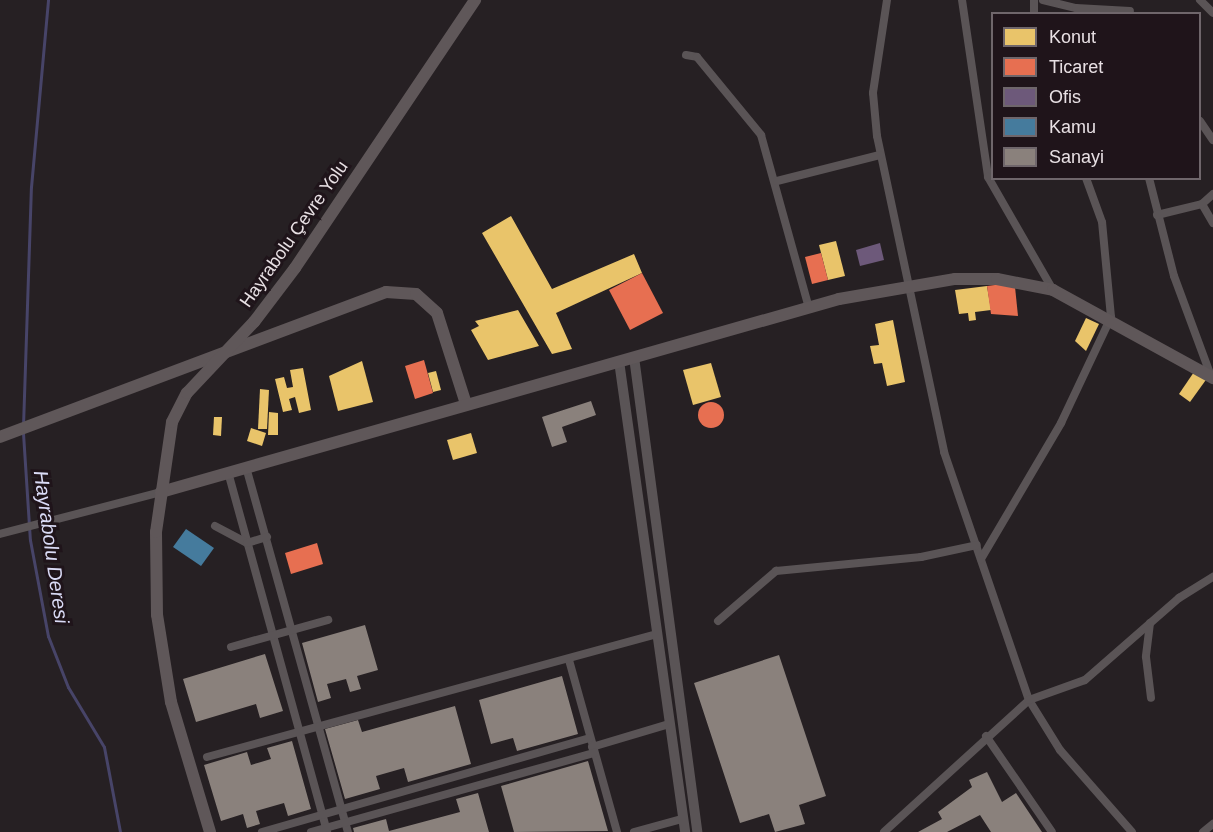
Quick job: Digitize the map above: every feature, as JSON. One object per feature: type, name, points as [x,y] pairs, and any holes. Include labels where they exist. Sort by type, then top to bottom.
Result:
[{"type":"main road","name":"Hayrabolu Çevre Yolu","points":[[210,832],[171,702],[160,638],[154,566],[161,492],[177,408],[295,268],[475,0]]},
{"type":"main road","points":[[161,492],[809,308],[906,285],[997,279],[1053,290],[1111,317],[1212,377]]},
{"type":"main road","points":[[0,437],[160,379],[386,292],[416,294],[443,324],[466,404]]},
{"type":"street","points":[[887,0],[873,93],[880,155],[906,285],[944,453],[1029,700],[1060,750],[1132,832]]},
{"type":"street","points":[[962,0],[988,177],[1053,290]]},
{"type":"street","points":[[1043,0],[1076,9],[1130,12],[1129,0]]},
{"type":"street","points":[[1200,0],[1213,14]]},
{"type":"street","points":[[686,55],[697,57],[761,135],[777,181],[809,308]]},
{"type":"street","points":[[1201,122],[1213,140]]},
{"type":"street","points":[[777,181],[880,155]]},
{"type":"street","points":[[981,559],[1061,423],[1111,317],[1102,222],[1087,180]]},
{"type":"street","points":[[1149,180],[1157,215],[1212,377]]},
{"type":"street","points":[[1157,215],[1202,204],[1213,194]]},
{"type":"street","points":[[1202,204],[1213,224]]},
{"type":"street","points":[[634,357],[698,832]]},
{"type":"street","points":[[619,361],[682,819],[686,832]]},
{"type":"street","points":[[246,467],[348,832]]},
{"type":"street","points":[[228,472],[326,830]]},
{"type":"street","points":[[0,534],[161,492]]},
{"type":"street","points":[[215,526],[247,543],[267,537]]},
{"type":"street","points":[[718,621],[776,571],[921,557],[976,545]]},
{"type":"street","points":[[884,832],[986,736],[1029,700],[1085,680],[1150,622],[1213,577]]},
{"type":"street","points":[[231,647],[328,620]]},
{"type":"street","points":[[1150,622],[1146,657],[1151,698]]},
{"type":"street","points":[[207,757],[657,634]]},
{"type":"street","points":[[568,660],[617,832]]},
{"type":"street","points":[[311,832],[326,830],[669,724]]},
{"type":"street","points":[[986,736],[1052,832]]},
{"type":"street","points":[[262,832],[341,809],[592,746]]},
{"type":"street","points":[[634,832],[682,819]]},
{"type":"street","points":[[1203,832],[1213,824]]},
{"type":"building: Konut","points":[[511,216],[552,289],[634,254],[642,273],[556,313],[572,349],[552,354],[482,233]]},
{"type":"building: Konut","points":[[836,241],[845,276],[828,280],[819,245]]},
{"type":"building: Konut","points":[[987,286],[991,310],[975,312],[976,320],[969,321],[968,313],[959,314],[955,290]]},
{"type":"building: Konut","points":[[518,310],[539,346],[488,360],[471,330],[479,326],[475,321]]},
{"type":"building: Konut","points":[[1086,318],[1099,324],[1086,351],[1075,341]]},
{"type":"building: Konut","points":[[893,320],[905,382],[887,386],[882,363],[874,364],[870,346],[879,345],[875,324]]},
{"type":"building: Konut","points":[[362,361],[373,402],[338,411],[329,376]]},
{"type":"building: Konut","points":[[711,363],[721,397],[693,405],[683,370]]},
{"type":"building: Konut","points":[[303,368],[311,410],[299,413],[295,397],[289,399],[292,410],[283,412],[275,379],[284,377],[287,388],[293,387],[290,370]]},
{"type":"building: Konut","points":[[1196,369],[1208,377],[1190,402],[1179,394]]},
{"type":"building: Konut","points":[[436,371],[441,390],[433,392],[428,373]]},
{"type":"building: Konut","points":[[260,389],[269,390],[267,429],[258,429]]},
{"type":"building: Konut","points":[[269,412],[278,413],[278,435],[268,435]]},
{"type":"building: Konut","points":[[214,417],[222,417],[221,436],[213,435]]},
{"type":"building: Konut","points":[[251,428],[266,433],[262,446],[247,441]]},
{"type":"building: Konut","points":[[471,433],[477,453],[453,460],[447,440]]},
{"type":"building: Ticaret","points":[[821,253],[828,280],[812,284],[805,257]]},
{"type":"building: Ticaret","points":[[642,273],[663,313],[630,330],[609,290]]},
{"type":"building: Ticaret","points":[[1003,284],[1015,287],[1018,316],[991,314],[987,286]]},
{"type":"building: Ticaret","points":[[424,360],[433,393],[415,399],[405,366]]},
{"type":"building: Ticaret","points":[[711,402],[720,406],[724,415],[720,424],[711,428],[702,424],[698,415],[702,406]]},
{"type":"building: Ticaret","points":[[317,543],[323,564],[291,574],[285,553]]},
{"type":"building: Ofis","points":[[880,243],[884,260],[860,266],[856,250]]},
{"type":"building: Kamu","points":[[186,529],[214,548],[201,566],[173,547]]},
{"type":"building: Sanayi","points":[[591,401],[596,415],[562,427],[567,442],[552,447],[542,417]]},
{"type":"building: Sanayi","points":[[365,625],[378,670],[357,676],[361,689],[350,692],[346,679],[327,684],[331,698],[318,702],[302,643]]},
{"type":"building: Sanayi","points":[[265,654],[283,711],[260,718],[256,704],[196,722],[183,679]]},
{"type":"building: Sanayi","points":[[779,655],[826,796],[799,805],[805,824],[775,832],[769,814],[740,823],[694,683]]},
{"type":"building: Sanayi","points":[[562,676],[578,734],[517,751],[513,738],[491,744],[479,700]]},
{"type":"building: Sanayi","points":[[455,706],[471,764],[408,782],[404,768],[376,776],[380,789],[345,799],[325,729],[358,720],[362,732]]},
{"type":"building: Sanayi","points":[[292,741],[311,809],[288,816],[284,803],[256,811],[260,824],[247,828],[243,814],[221,821],[204,765],[247,752],[251,765],[271,759],[267,748]]},
{"type":"building: Sanayi","points":[[588,761],[608,831],[514,832],[501,786]]},
{"type":"building: Sanayi","points":[[987,772],[1002,802],[1016,793],[1042,832],[991,832],[980,815],[947,832],[918,832],[942,819],[938,812],[972,787],[969,780]]},
{"type":"building: Sanayi","points":[[478,793],[489,832],[354,832],[353,828],[386,819],[389,831],[460,812],[456,799]]},
{"type":"waterway","name":"Hayrabolu Deresi","points":[[23,426],[31,187],[48,0]]},
{"type":"waterway","name":"Hayrabolu Deresi","points":[[23,433],[30,540],[48,636],[68,687],[104,747],[120,832]]}]
